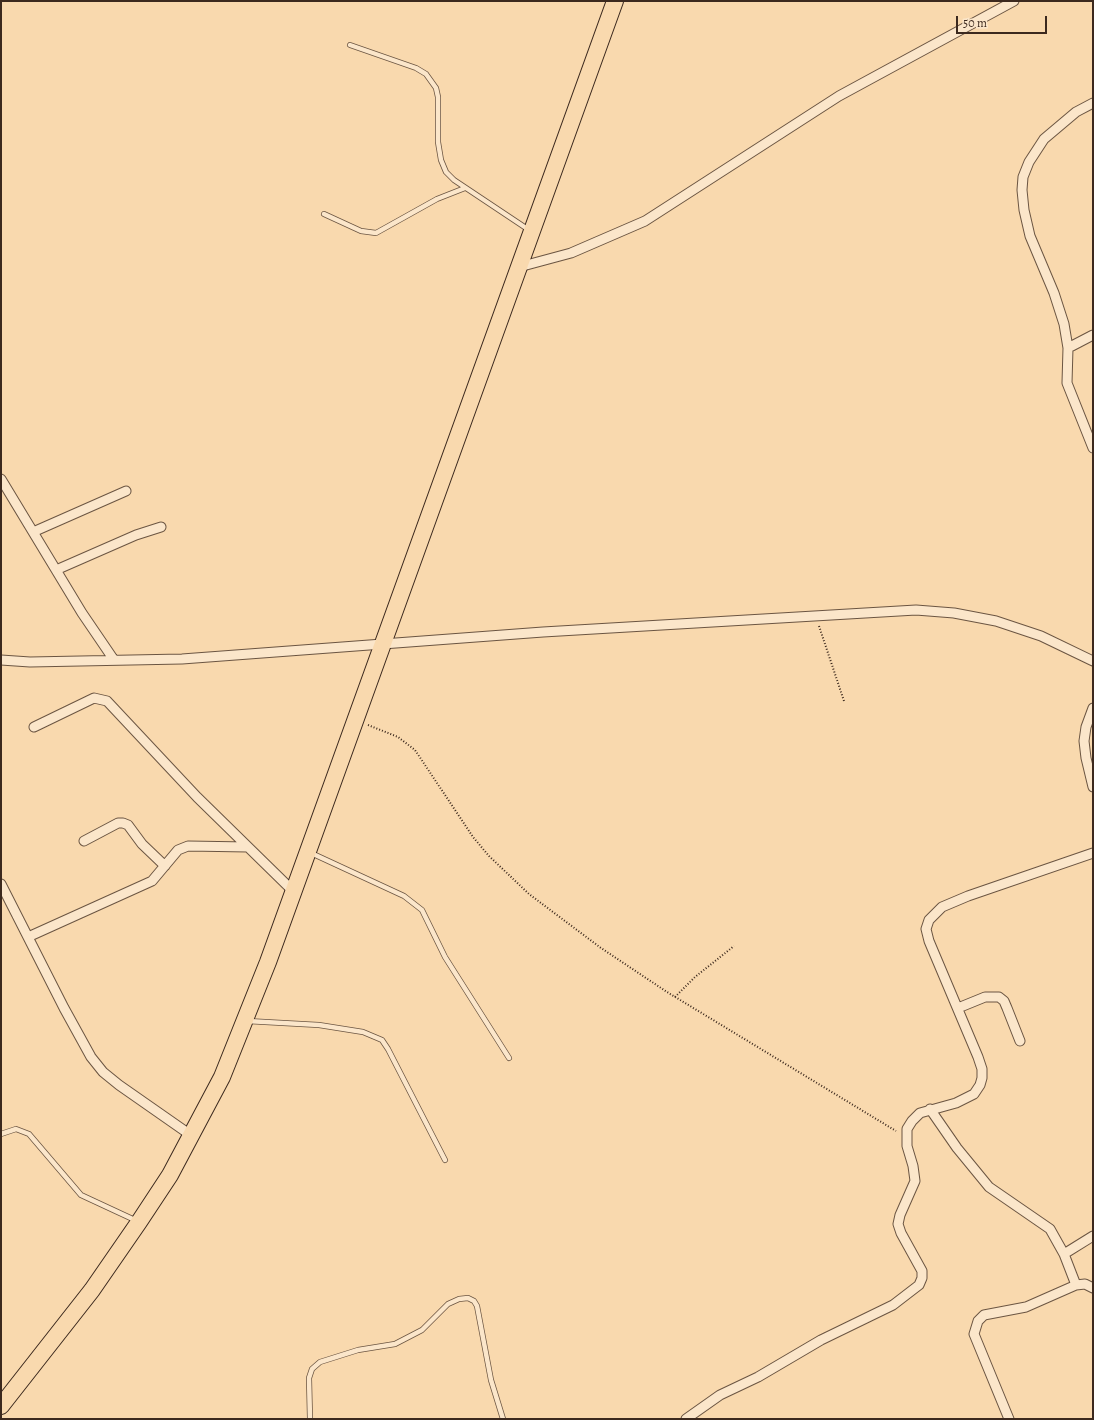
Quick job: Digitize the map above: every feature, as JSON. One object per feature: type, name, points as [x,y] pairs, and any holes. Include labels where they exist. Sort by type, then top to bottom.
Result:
[{"type":"highway","points":[[3,1397],[92,1290],[139,1222],[170,1175],[192,1136],[222,1076],[245,1021],[308,852],[615,1]]},
{"type":"street","points":[[519,267],[571,253],[645,221],[839,96],[1014,1]]},
{"type":"street","points":[[1093,104],[1076,112],[1044,139],[1034,151],[1023,177],[1024,210],[1030,236],[1054,293],[1068,348],[1067,382],[1093,448]]},
{"type":"street","points":[[1068,348],[1093,335]]},
{"type":"street","points":[[1,479],[82,613],[114,660]]},
{"type":"street","points":[[33,532],[126,492]]},
{"type":"street","points":[[56,570],[136,535],[161,527]]},
{"type":"street","points":[[1,660],[30,662],[182,659],[381,647],[543,632],[935,611],[974,616],[1019,628],[1093,661]]},
{"type":"street","points":[[34,727],[94,698],[107,701],[197,797],[293,891]]},
{"type":"street","points":[[1093,708],[1086,727],[1084,741],[1086,758],[1093,787]]},
{"type":"street","points":[[84,841],[118,823],[123,822],[128,825],[145,848],[164,866]]},
{"type":"street","points":[[28,937],[152,881],[178,850],[188,846],[248,847]]},
{"type":"street","points":[[686,1419],[720,1395],[758,1377],[821,1340],[893,1305],[903,1299],[919,1285],[922,1278],[922,1270],[901,1233],[898,1224],[900,1215],[915,1181],[906,1137],[907,1129],[920,1113],[965,1099],[974,1094],[980,1085],[982,1069],[929,941],[926,929],[928,920],[942,907],[968,896],[1093,853]]},
{"type":"street","points":[[1,884],[74,1026],[95,1062],[119,1085],[192,1136]]},
{"type":"street","points":[[958,1008],[985,997],[999,997],[1007,1008],[1020,1041]]},
{"type":"street","points":[[930,1109],[957,1148],[989,1187],[1050,1229],[1064,1254],[1076,1285]]},
{"type":"street","points":[[1064,1254],[1093,1236]]},
{"type":"street","points":[[1009,1419],[974,1334],[978,1320],[984,1315],[1026,1307],[1076,1285],[1085,1284],[1093,1288]]},
{"type":"lane","points":[[350,45],[416,68],[432,80],[438,97],[438,142],[441,160],[446,172],[465,188],[532,232]]},
{"type":"lane","points":[[324,214],[361,231],[376,233],[437,199],[465,188]]},
{"type":"lane","points":[[308,852],[404,896],[422,910],[445,957],[509,1058]]},
{"type":"lane","points":[[245,1021],[325,1025],[364,1032],[382,1040],[445,1160]]},
{"type":"lane","points":[[1,1134],[16,1129],[29,1134],[82,1195],[139,1222]]},
{"type":"lane","points":[[310,1419],[309,1378],[312,1369],[320,1362],[358,1350],[395,1344],[422,1330],[448,1304],[459,1299],[468,1298],[474,1301],[477,1306],[491,1380],[503,1419]]},
{"type":"path","points":[[818,624],[844,701]]},
{"type":"path","points":[[356,720],[398,737],[415,750],[473,837],[489,856],[524,890],[601,948],[675,997],[906,1137]]},
{"type":"path","points":[[675,997],[694,977],[734,946]]}]
